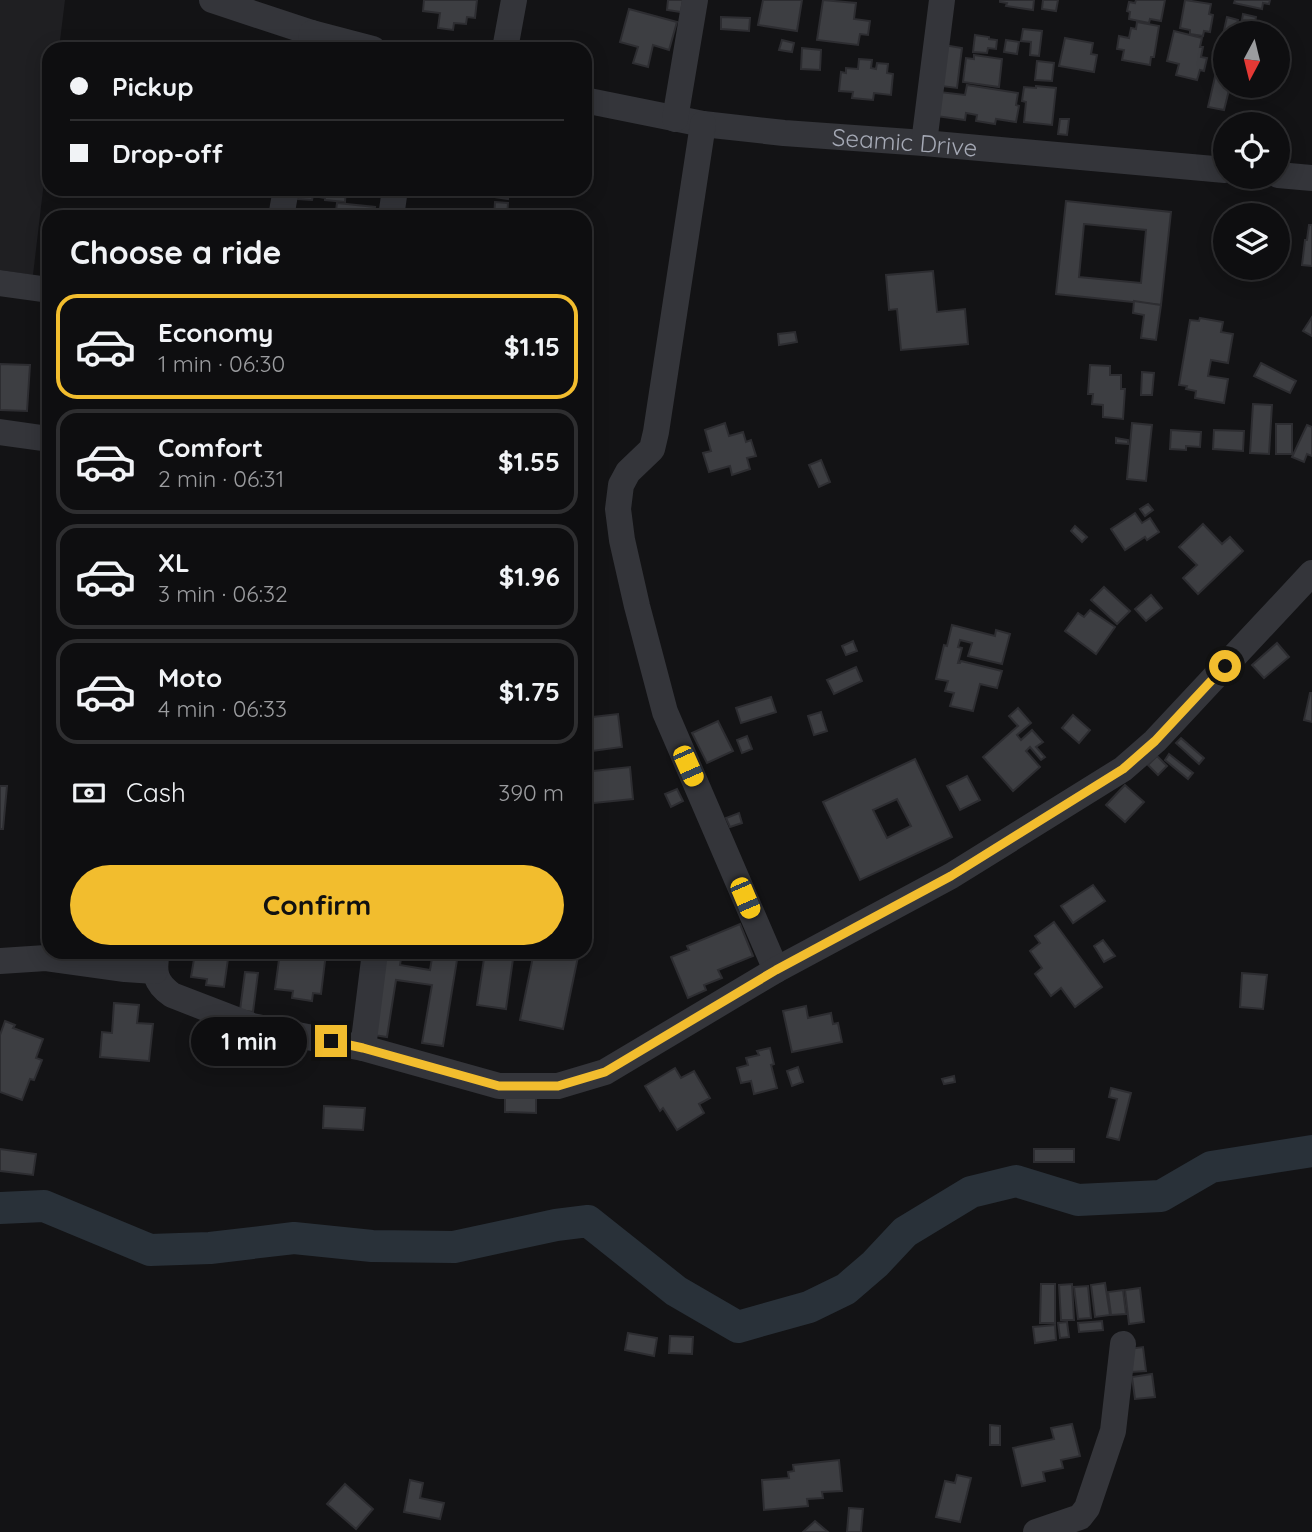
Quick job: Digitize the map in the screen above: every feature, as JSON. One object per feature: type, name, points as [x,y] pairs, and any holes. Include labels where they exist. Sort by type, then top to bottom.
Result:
[{"type":"street","points":[[212,0],[311,41]]},
{"type":"street","points":[[506,42],[514,0]]},
{"type":"street","points":[[675,119],[695,0]]},
{"type":"street","points":[[924,143],[942,0]]},
{"type":"street","name":"Seamic Drive","points":[[592,102],[703,124],[784,133],[1213,169]]},
{"type":"street","points":[[703,124],[656,432],[652,449],[628,472],[621,485],[618,509],[622,541],[637,606],[665,712],[776,970]]},
{"type":"street","points":[[1290,176],[1312,178]]},
{"type":"street","points":[[0,283],[42,289]]},
{"type":"street","points":[[0,432],[42,438]]},
{"type":"street","points":[[53,959],[125,969],[156,961],[163,989],[252,1026],[363,1048],[499,1086],[558,1086],[605,1072],[776,970],[951,876],[1123,769],[1155,741],[1312,573]]},
{"type":"street","points":[[0,961],[42,958]]},
{"type":"street","points":[[363,1048],[374,959]]},
{"type":"street","points":[[1037,1532],[1080,1517],[1087,1508],[1113,1430],[1124,1344]]},
{"type":"shaded area","points":[[0,0],[65,0],[60,42],[42,42],[42,196],[33,275],[0,270]]},
{"type":"building","points":[[424,0],[477,0],[475,18],[467,17],[466,24],[454,23],[453,30],[438,28],[440,13],[423,11]]},
{"type":"building","points":[[668,0],[683,0],[681,12],[667,10]]},
{"type":"building","points":[[763,0],[802,0],[797,31],[758,25]]},
{"type":"building","points":[[823,0],[856,3],[854,19],[870,21],[868,35],[860,34],[858,45],[817,40]]},
{"type":"building","points":[[1000,0],[1034,0],[1033,10],[1006,6],[1007,3]]},
{"type":"building","points":[[1043,0],[1058,0],[1056,11],[1042,9]]},
{"type":"building","points":[[1136,0],[1165,0],[1161,21],[1150,19],[1149,23],[1129,19],[1129,2],[1135,3]]},
{"type":"building","points":[[1185,0],[1211,4],[1209,14],[1213,15],[1210,32],[1204,31],[1203,36],[1190,34],[1190,30],[1180,28]]},
{"type":"building","points":[[1235,0],[1270,0],[1269,4],[1263,3],[1262,9],[1234,3]]},
{"type":"building","points":[[629,9],[677,22],[669,50],[653,45],[648,67],[633,63],[638,47],[620,42]]},
{"type":"building","points":[[1243,14],[1256,17],[1255,21],[1242,20]]},
{"type":"building","points":[[721,17],[750,18],[749,31],[721,29]]},
{"type":"building","points":[[1137,22],[1159,26],[1150,65],[1122,60],[1124,50],[1117,49],[1119,36],[1129,38],[1131,28],[1136,29]]},
{"type":"building","points":[[1023,29],[1042,31],[1039,56],[1030,55],[1031,42],[1021,41]]},
{"type":"building","points":[[1174,31],[1202,38],[1201,57],[1207,58],[1204,71],[1200,70],[1197,80],[1176,75],[1179,64],[1167,61]]},
{"type":"building","points":[[975,35],[997,40],[996,49],[988,48],[987,53],[973,52]]},
{"type":"building","points":[[1065,38],[1093,43],[1091,54],[1097,55],[1094,72],[1059,66]]},
{"type":"building","points":[[782,40],[794,43],[792,52],[779,50]]},
{"type":"building","points":[[1006,40],[1019,42],[1017,54],[1004,52]]},
{"type":"building","points":[[938,44],[962,48],[957,88],[933,85]]},
{"type":"building","points":[[802,48],[821,50],[820,70],[801,69]]},
{"type":"building","points":[[974,55],[1002,59],[999,87],[963,82],[966,58],[974,59]]},
{"type":"building","points":[[859,59],[872,60],[871,68],[876,69],[877,63],[888,64],[887,73],[893,74],[891,95],[874,93],[873,100],[852,98],[853,92],[839,91],[841,72],[846,73],[846,68],[858,69]]},
{"type":"building","points":[[1037,61],[1054,63],[1052,81],[1035,80]]},
{"type":"building","points":[[967,85],[1018,93],[1016,122],[996,119],[995,124],[976,121],[977,115],[966,113],[965,120],[936,116],[940,92],[965,95]]},
{"type":"building","points":[[1213,85],[1213,98],[1227,98],[1224,110],[1208,107]]},
{"type":"building","points":[[1024,87],[1056,88],[1052,125],[1024,122]]},
{"type":"building","points":[[1060,119],[1069,119],[1067,135],[1058,134]]},
{"type":"building","points":[[298,196],[313,196],[312,200],[298,199]]},
{"type":"building","points":[[313,196],[346,196],[345,202]]},
{"type":"building","points":[[1066,201],[1171,212],[1161,305],[1056,294]],"holes":[[[1084,224],[1146,230],[1141,283],[1079,277]]]},
{"type":"building","points":[[495,202],[508,203],[508,210],[494,210]]},
{"type":"building","points":[[337,203],[375,207],[375,210],[336,210]]},
{"type":"building","points":[[1309,225],[1312,225],[1312,266],[1302,265]]},
{"type":"building","points":[[933,271],[937,312],[965,309],[968,344],[901,350],[897,309],[889,310],[886,275]]},
{"type":"building","points":[[1134,301],[1161,305],[1156,340],[1141,338],[1144,315],[1133,313]]},
{"type":"building","points":[[1312,317],[1312,336],[1303,331]]},
{"type":"building","points":[[1200,318],[1223,322],[1221,332],[1233,334],[1228,363],[1211,360],[1208,376],[1228,379],[1224,403],[1195,398],[1196,391],[1179,385],[1190,320],[1199,321]]},
{"type":"building","points":[[795,332],[797,342],[779,345],[778,334]]},
{"type":"building","points":[[1261,363],[1296,381],[1290,393],[1254,376]]},
{"type":"building","points":[[0,364],[30,365],[27,411],[0,410]]},
{"type":"building","points":[[1090,365],[1110,366],[1110,375],[1121,375],[1121,389],[1125,389],[1123,419],[1103,417],[1103,405],[1092,404],[1093,394],[1088,394]]},
{"type":"building","points":[[1142,372],[1154,373],[1152,395],[1141,395]]},
{"type":"building","points":[[1253,404],[1272,405],[1269,454],[1250,453]]},
{"type":"building","points":[[725,423],[729,436],[743,432],[746,442],[751,440],[756,456],[747,458],[750,469],[732,475],[730,466],[709,472],[703,453],[711,451],[705,430]]},
{"type":"building","points":[[1132,423],[1152,425],[1146,481],[1127,479]]},
{"type":"building","points":[[1276,424],[1292,424],[1292,454],[1276,454]]},
{"type":"building","points":[[1307,425],[1312,427],[1312,456],[1307,454],[1304,462],[1292,457]]},
{"type":"building","points":[[1171,430],[1201,432],[1200,447],[1170,449]]},
{"type":"building","points":[[1214,430],[1244,431],[1243,451],[1213,449]]},
{"type":"building","points":[[1116,438],[1128,440],[1128,444],[1116,443]]},
{"type":"building","points":[[821,460],[830,482],[819,487],[809,465]]},
{"type":"building","points":[[1148,504],[1153,510],[1145,516],[1140,509]]},
{"type":"building","points":[[1135,513],[1142,523],[1150,518],[1159,532],[1147,540],[1145,537],[1125,550],[1111,529]]},
{"type":"building","points":[[1203,524],[1222,544],[1230,537],[1243,551],[1198,594],[1183,578],[1197,565],[1179,547]]},
{"type":"building","points":[[1075,526],[1087,537],[1082,542],[1071,531]]},
{"type":"building","points":[[1104,587],[1130,611],[1117,624],[1091,600]]},
{"type":"building","points":[[1151,595],[1162,608],[1146,621],[1135,609]]},
{"type":"building","points":[[1090,610],[1115,627],[1096,654],[1065,631],[1078,613],[1084,617]]},
{"type":"building","points":[[952,625],[995,636],[996,630],[1010,634],[1002,664],[968,656],[972,643],[960,640],[958,647],[962,648],[958,663],[961,661],[1002,671],[997,688],[980,684],[973,711],[950,706],[954,693],[945,691],[948,681],[936,679]]},
{"type":"building","points":[[853,641],[857,651],[846,655],[842,646]]},
{"type":"building","points":[[1277,643],[1289,657],[1264,678],[1252,665]]},
{"type":"building","points":[[856,667],[862,681],[834,694],[827,680]]},
{"type":"building","points":[[1312,693],[1312,722],[1304,720]]},
{"type":"building","points":[[771,697],[776,712],[741,723],[736,708]]},
{"type":"building","points":[[1018,708],[1031,723],[1017,735],[1021,740],[1032,730],[1043,742],[1036,747],[1045,757],[1041,760],[1030,747],[1026,751],[1040,767],[1013,791],[983,757],[1018,726],[1009,716]]},
{"type":"building","points":[[821,712],[827,731],[814,735],[808,716]]},
{"type":"building","points":[[618,714],[622,747],[592,751],[592,717]]},
{"type":"building","points":[[1073,715],[1090,730],[1079,743],[1062,728]]},
{"type":"building","points":[[718,721],[733,751],[707,763],[692,733]]},
{"type":"building","points":[[747,736],[752,749],[742,753],[737,740]]},
{"type":"building","points":[[1181,738],[1204,758],[1199,764],[1176,743]]},
{"type":"building","points":[[1169,754],[1193,773],[1188,779],[1165,760]]},
{"type":"building","points":[[1157,756],[1167,766],[1158,775],[1148,765]]},
{"type":"building","points":[[915,759],[952,837],[860,880],[823,802]],"holes":[[[897,799],[911,826],[887,838],[873,810]]]},
{"type":"building","points":[[630,767],[633,799],[592,803],[592,771]]},
{"type":"building","points":[[967,776],[980,800],[960,810],[947,786]]},
{"type":"building","points":[[1125,785],[1144,802],[1125,822],[1106,805]]},
{"type":"building","points":[[0,786],[7,786],[3,829],[0,829]]},
{"type":"building","points":[[677,789],[683,801],[671,807],[665,794]]},
{"type":"building","points":[[739,813],[742,823],[730,827],[726,818]]},
{"type":"building","points":[[1093,885],[1105,901],[1073,923],[1061,906]]},
{"type":"building","points":[[1054,922],[1102,987],[1075,1007],[1061,988],[1051,996],[1035,974],[1042,968],[1030,951],[1040,943],[1035,936]]},
{"type":"building","points":[[740,924],[753,956],[718,970],[722,978],[704,985],[706,990],[688,998],[671,957],[689,950],[687,946]]},
{"type":"building","points":[[1103,940],[1115,956],[1104,962],[1094,946]]},
{"type":"building","points":[[194,959],[228,959],[224,987],[206,985],[207,979],[191,977]]},
{"type":"building","points":[[279,959],[325,959],[321,994],[313,993],[312,1001],[292,998],[293,991],[275,989]]},
{"type":"building","points":[[379,959],[401,959],[400,965],[430,970],[432,959],[457,959],[443,1046],[422,1043],[432,985],[396,980],[387,1037],[367,1034]]},
{"type":"building","points":[[484,959],[513,959],[506,1009],[477,1005]]},
{"type":"building","points":[[533,959],[578,959],[563,1029],[520,1020]]},
{"type":"building","points":[[245,972],[258,973],[253,1012],[240,1010]]},
{"type":"building","points":[[1242,973],[1267,975],[1263,1009],[1240,1007]]},
{"type":"building","points":[[114,1003],[139,1005],[137,1023],[153,1024],[149,1061],[100,1057],[102,1032],[112,1033]]},
{"type":"building","points":[[806,1006],[808,1018],[831,1013],[833,1024],[838,1023],[842,1042],[792,1052],[783,1011]]},
{"type":"building","points":[[5,1021],[15,1025],[13,1028],[43,1039],[36,1058],[42,1060],[34,1080],[30,1079],[22,1100],[0,1092],[0,1035]]},
{"type":"building","points":[[770,1048],[777,1088],[754,1094],[751,1081],[741,1083],[737,1068],[748,1065],[746,1058],[759,1055],[757,1051]]},
{"type":"building","points":[[798,1067],[803,1082],[792,1086],[787,1071]]},
{"type":"building","points":[[675,1068],[681,1078],[694,1071],[710,1098],[699,1104],[704,1113],[677,1130],[663,1108],[660,1111],[645,1086]]},
{"type":"building","points":[[954,1076],[955,1082],[944,1084],[942,1079]]},
{"type":"building","points":[[1111,1088],[1131,1093],[1119,1140],[1107,1137],[1117,1099],[1109,1097]]},
{"type":"building","points":[[505,1094],[536,1095],[536,1113],[505,1112]]},
{"type":"building","points":[[324,1106],[365,1108],[363,1130],[323,1128]]},
{"type":"building","points":[[0,1149],[36,1154],[33,1175],[0,1171]]},
{"type":"building","points":[[1034,1149],[1074,1149],[1074,1162],[1034,1162]]},
{"type":"building","points":[[1105,1283],[1110,1315],[1095,1317],[1091,1285]]},
{"type":"building","points":[[1041,1284],[1055,1284],[1055,1323],[1040,1323]]},
{"type":"building","points":[[1072,1284],[1074,1320],[1061,1320],[1059,1285]]},
{"type":"building","points":[[1088,1286],[1091,1318],[1078,1319],[1074,1287]]},
{"type":"building","points":[[1140,1288],[1144,1322],[1129,1324],[1125,1290]]},
{"type":"building","points":[[1123,1290],[1126,1314],[1111,1315],[1108,1292]]},
{"type":"building","points":[[1102,1321],[1103,1330],[1079,1332],[1078,1323]]},
{"type":"building","points":[[1067,1322],[1069,1337],[1060,1338],[1058,1323]]},
{"type":"building","points":[[1055,1325],[1056,1340],[1035,1343],[1033,1327]]},
{"type":"building","points":[[628,1333],[657,1338],[654,1356],[625,1350]]},
{"type":"building","points":[[670,1336],[693,1337],[692,1354],[669,1353]]},
{"type":"building","points":[[1143,1347],[1146,1371],[1131,1372],[1128,1349]]},
{"type":"building","points":[[1152,1374],[1155,1397],[1135,1399],[1132,1377]]},
{"type":"building","points":[[1072,1424],[1080,1456],[1061,1460],[1063,1468],[1043,1472],[1045,1481],[1022,1486],[1013,1448],[1054,1439],[1051,1428]]},
{"type":"building","points":[[990,1425],[1000,1426],[1000,1445],[990,1445]]},
{"type":"building","points":[[839,1460],[842,1491],[822,1492],[823,1498],[807,1499],[808,1506],[764,1510],[762,1480],[789,1478],[788,1472],[794,1471],[793,1465]]},
{"type":"building","points":[[957,1475],[971,1478],[960,1522],[936,1517],[945,1481],[955,1483]]},
{"type":"building","points":[[410,1480],[423,1483],[420,1498],[444,1503],[440,1519],[404,1512]]},
{"type":"building","points":[[345,1484],[373,1509],[356,1529],[327,1504]]},
{"type":"building","points":[[849,1508],[863,1509],[861,1532],[847,1532]]},
{"type":"building","points":[[815,1521],[828,1532],[803,1532]]},
{"type":"waterway","points":[[0,1208],[44,1206],[150,1250],[210,1248],[294,1238],[372,1246],[454,1247],[556,1225],[588,1221],[676,1291],[738,1327],[809,1307],[846,1289],[875,1264],[905,1232],[971,1192],[1016,1181],[1078,1200],[1161,1196],[1211,1167],[1312,1151]]},
{"type":"route","points":[[331,1041],[499,1086],[558,1086],[605,1072],[776,970],[951,876],[1123,769],[1155,741],[1225,666]]}]
